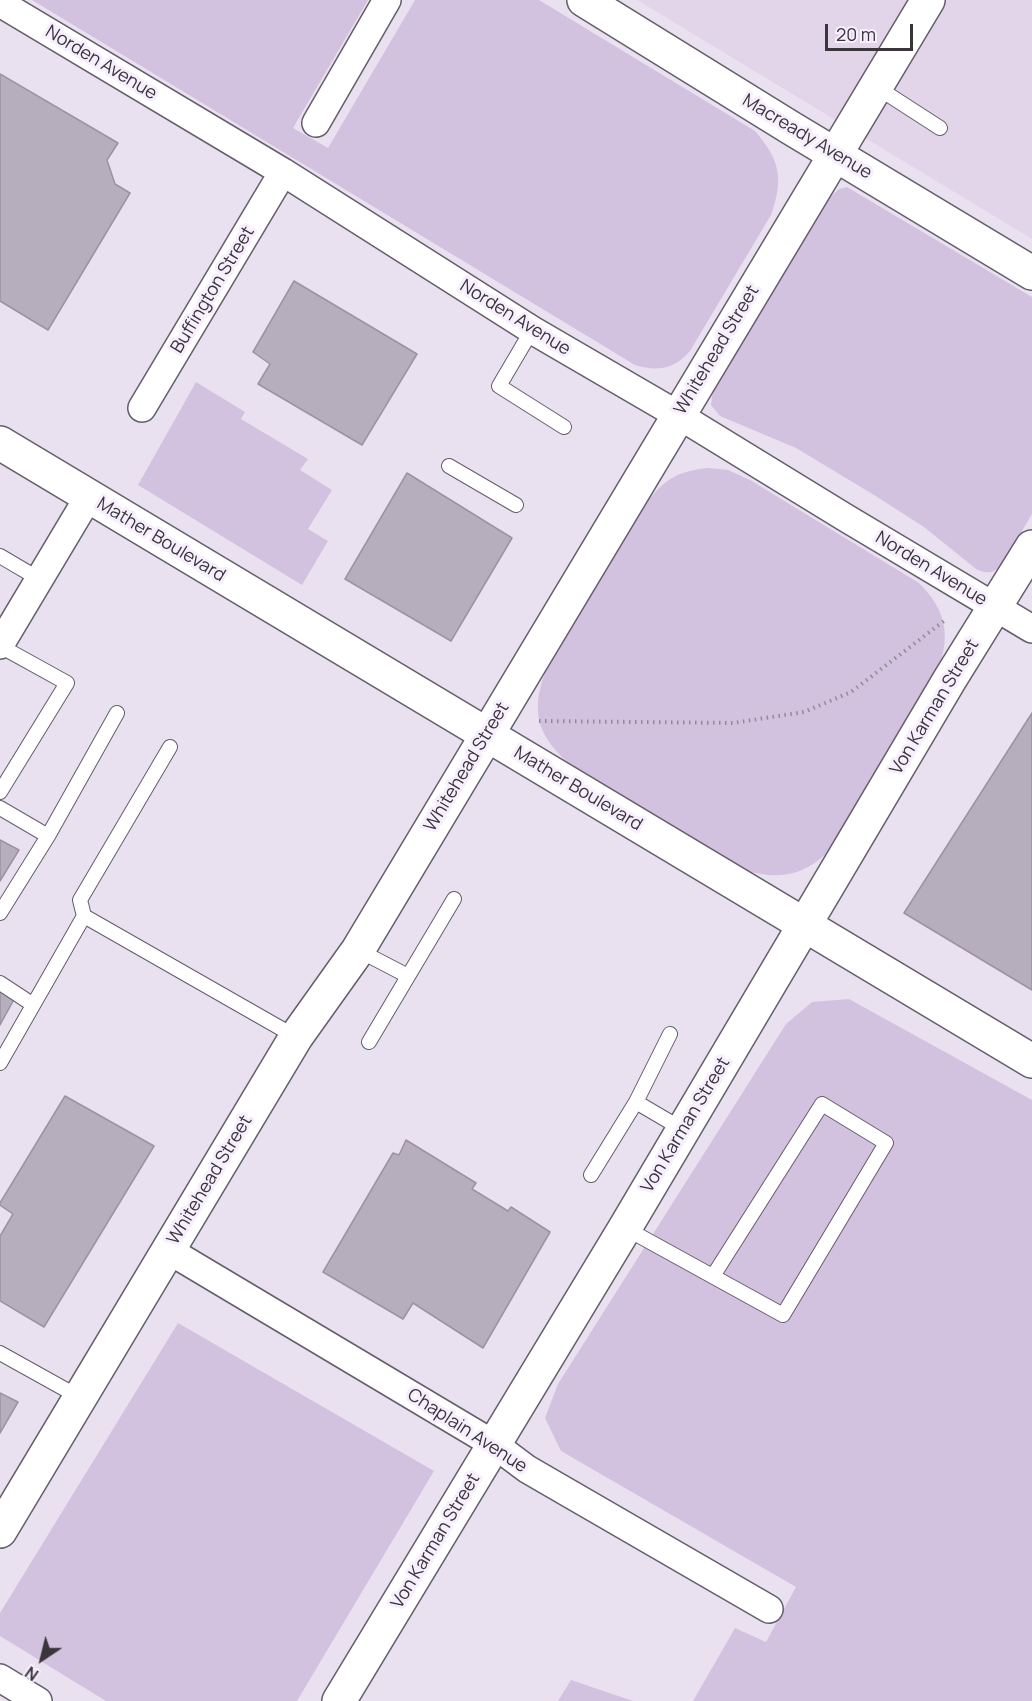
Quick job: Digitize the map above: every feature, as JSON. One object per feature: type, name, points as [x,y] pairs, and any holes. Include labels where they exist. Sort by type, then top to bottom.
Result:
[{"type":"street","points":[[316,123],[387,0]]},
{"type":"street","name":"Macready Avenue","points":[[584,0],[1032,273]]},
{"type":"street","name":"Whitehead Street","points":[[0,1531],[296,1037],[358,950],[928,0]]},
{"type":"street","name":"Norden Avenue","points":[[0,3],[283,172],[532,330],[678,415],[1032,629]]},
{"type":"street","name":"Buffington Street","points":[[142,408],[283,172]]},
{"type":"street","name":"Mather Boulevard","points":[[0,443],[1032,1061]]},
{"type":"street","points":[[0,645],[89,496]]},
{"type":"street","name":"Von Karman Street","points":[[339,1701],[626,1228],[682,1129],[950,679],[1032,547]]},
{"type":"street","name":"Chaplain Avenue","points":[[168,1250],[495,1445],[526,1469],[769,1609]]},
{"type":"street","points":[[0,1678],[38,1701]]},
{"type":"lane","points":[[875,86],[940,128]]},
{"type":"lane","points":[[532,330],[499,386],[564,427]]},
{"type":"lane","points":[[449,466],[516,505]]},
{"type":"lane","points":[[0,556],[39,579]]},
{"type":"lane","points":[[0,645],[67,683],[0,792]]},
{"type":"lane","points":[[0,913],[48,836],[117,713]]},
{"type":"lane","points":[[0,1063],[84,916],[80,900],[170,747]]},
{"type":"lane","points":[[0,808],[48,836]]},
{"type":"lane","points":[[369,1042],[454,899]]},
{"type":"lane","points":[[84,916],[296,1037]]},
{"type":"lane","points":[[358,950],[408,976]]},
{"type":"lane","points":[[0,984],[32,1004]]},
{"type":"lane","points":[[591,1175],[636,1102],[670,1034]]},
{"type":"lane","points":[[636,1102],[682,1129]]},
{"type":"lane","points":[[626,1228],[783,1315],[886,1143],[822,1104],[713,1276]]},
{"type":"lane","points":[[0,1353],[80,1398]]},
{"type":"path","points":[[539,721],[733,723],[804,712],[851,692],[944,621]]},
{"type":"shaded area","points":[[32,0],[368,0],[293,128],[328,148],[415,0],[539,0],[755,131],[770,151],[777,170],[775,202],[771,215],[690,351],[678,362],[665,367],[651,368],[635,365]]},
{"type":"shaded area","points":[[637,0],[1032,0],[1032,239]]},
{"type":"shaded area","points":[[847,187],[1032,297],[1032,514],[1002,565],[993,572],[976,569],[924,527],[796,448],[720,416],[711,405],[713,390],[829,198],[839,189]]},
{"type":"shaded area","points":[[196,382],[245,412],[241,419],[308,459],[300,470],[332,490],[308,529],[328,541],[302,585],[138,485]]},
{"type":"shaded area","points":[[709,468],[728,470],[750,480],[919,583],[936,604],[944,626],[944,649],[936,675],[827,853],[808,867],[789,874],[769,875],[746,871],[573,767],[545,736],[538,714],[540,688],[545,673],[647,502],[660,487],[673,477],[689,471]]},
{"type":"shaded area","points":[[849,999],[1032,1100],[1032,1701],[693,1701],[735,1628],[766,1642],[796,1587],[561,1451],[545,1418],[558,1384],[786,1024],[812,1002]]},
{"type":"shaded area","points":[[178,1323],[434,1471],[297,1701],[106,1701],[0,1636],[0,1613]]},
{"type":"shaded area","points":[[571,1680],[633,1701],[558,1701]]},
{"type":"building","points":[[0,74],[118,143],[107,160],[115,184],[130,193],[48,330],[0,301]]},
{"type":"building","points":[[294,281],[417,354],[362,445],[258,384],[270,364],[253,352]]},
{"type":"building","points":[[407,473],[512,538],[451,641],[345,579]]},
{"type":"building","points":[[1032,713],[1032,990],[904,913]]},
{"type":"building","points":[[0,840],[19,850],[0,881]]},
{"type":"building","points":[[0,986],[17,994],[0,1025]]},
{"type":"building","points":[[65,1096],[154,1146],[44,1327],[0,1301],[0,1236],[13,1214],[0,1203]]},
{"type":"building","points":[[406,1140],[476,1183],[472,1189],[508,1211],[511,1207],[550,1232],[483,1348],[413,1303],[403,1319],[323,1272],[393,1153],[399,1155]]},
{"type":"building","points":[[0,1393],[18,1402],[0,1433]]}]
